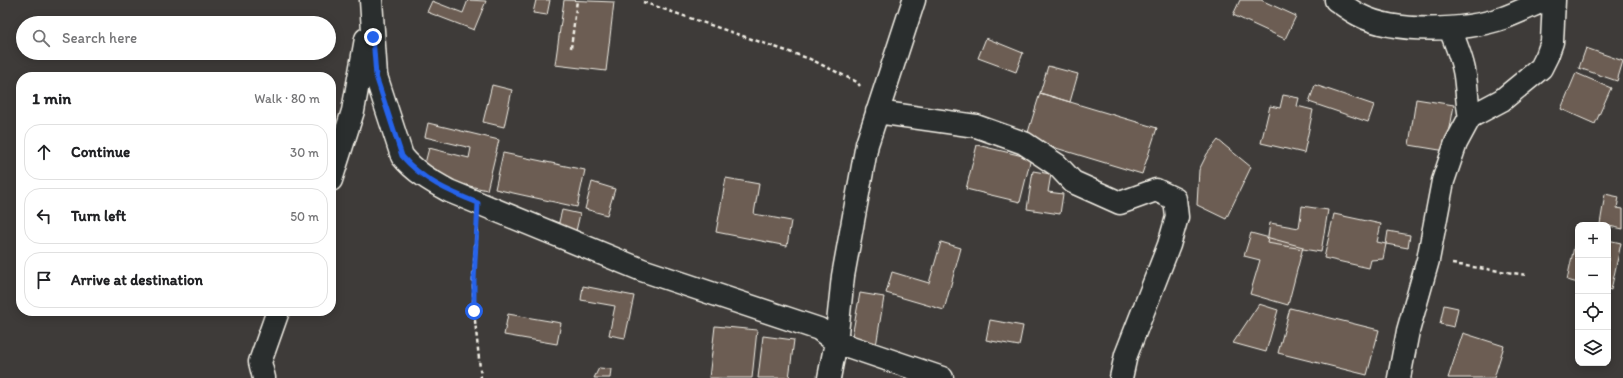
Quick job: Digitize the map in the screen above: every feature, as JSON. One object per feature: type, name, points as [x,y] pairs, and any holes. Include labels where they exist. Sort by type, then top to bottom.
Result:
[{"type":"street","points":[[829,378],[836,342],[843,276],[867,144],[914,0]]},
{"type":"street","points":[[1336,0],[1359,16],[1380,23],[1418,28],[1450,29],[1503,18],[1545,0]]},
{"type":"street","points":[[1399,378],[1408,330],[1428,260],[1442,181],[1456,143],[1470,116],[1502,100],[1541,68],[1552,42],[1554,0]]},
{"type":"street","points":[[336,164],[353,110],[371,3]]},
{"type":"street","points":[[371,3],[376,76],[402,156],[426,179],[449,191],[642,270],[819,329],[836,342],[942,378]]},
{"type":"street","points":[[1450,29],[1461,58],[1470,116]]},
{"type":"street","points":[[877,112],[976,126],[1024,143],[1057,165],[1073,182],[1120,203],[1156,190],[1175,199],[1177,217],[1169,245],[1126,355],[1121,378]]},
{"type":"street","points":[[264,378],[260,362],[276,316]]},
{"type":"path","points":[[571,48],[577,0]]},
{"type":"path","points":[[643,2],[810,59],[857,82],[877,112]]},
{"type":"path","points":[[478,203],[474,311],[481,378]]},
{"type":"path","points":[[1428,260],[1527,275]]},
{"type":"building","points":[[468,0],[486,1],[474,30],[427,12],[432,1],[463,13]]},
{"type":"building","points":[[536,0],[550,0],[547,15],[533,13]]},
{"type":"building","points":[[564,0],[614,2],[606,71],[555,65]]},
{"type":"building","points":[[1240,0],[1261,0],[1296,16],[1285,39],[1233,15]]},
{"type":"building","points":[[986,38],[1023,53],[1016,72],[978,58]]},
{"type":"building","points":[[1586,48],[1623,61],[1617,81],[1579,68]]},
{"type":"building","points":[[1048,66],[1078,74],[1070,102],[1040,93]]},
{"type":"building","points":[[1576,73],[1611,88],[1595,124],[1561,109]]},
{"type":"building","points":[[492,85],[512,90],[504,127],[483,122]]},
{"type":"building","points":[[1315,85],[1374,105],[1368,122],[1309,102]]},
{"type":"building","points":[[1040,93],[1157,128],[1142,174],[1026,139]]},
{"type":"building","points":[[1283,95],[1299,98],[1297,106],[1313,110],[1304,153],[1261,143],[1270,106],[1280,108]]},
{"type":"building","points":[[1416,99],[1454,105],[1446,151],[1409,145]]},
{"type":"building","points":[[428,123],[499,140],[487,190],[422,175],[429,148],[469,158],[471,148],[425,137]]},
{"type":"building","points":[[1218,140],[1251,167],[1226,219],[1197,205],[1199,170],[1207,154]]},
{"type":"building","points":[[977,145],[1031,158],[1020,202],[966,189]]},
{"type":"building","points":[[503,153],[585,170],[577,207],[495,189]]},
{"type":"building","points":[[1033,171],[1051,174],[1048,192],[1063,194],[1060,214],[1027,209]]},
{"type":"building","points":[[726,178],[759,184],[754,214],[791,221],[787,246],[716,232]]},
{"type":"building","points":[[592,182],[615,189],[607,215],[585,209]]},
{"type":"building","points":[[1605,194],[1619,197],[1617,208],[1623,209],[1623,229],[1611,226],[1611,222],[1600,222]]},
{"type":"building","points":[[1302,206],[1328,210],[1321,252],[1267,243],[1270,223],[1299,228]]},
{"type":"building","points":[[562,210],[580,214],[576,231],[558,226]]},
{"type":"building","points":[[1334,214],[1381,224],[1377,242],[1386,244],[1383,259],[1371,260],[1369,268],[1324,258]]},
{"type":"building","points":[[1388,231],[1410,235],[1408,248],[1386,244]]},
{"type":"building","points":[[1251,233],[1303,247],[1288,305],[1250,294],[1260,260],[1244,256]]},
{"type":"building","points":[[1611,241],[1621,243],[1611,290]]},
{"type":"building","points":[[941,242],[961,248],[944,310],[886,293],[892,272],[929,283]]},
{"type":"building","points":[[1575,242],[1575,282],[1567,280]]},
{"type":"building","points":[[583,286],[634,296],[625,338],[609,335],[615,306],[581,300]]},
{"type":"building","points":[[860,293],[884,297],[876,346],[851,342]]},
{"type":"building","points":[[1259,304],[1278,310],[1266,352],[1233,343]]},
{"type":"building","points":[[1444,305],[1458,308],[1454,327],[1440,324]]},
{"type":"building","points":[[1290,308],[1379,330],[1367,375],[1278,353]]},
{"type":"building","points":[[508,314],[561,323],[557,344],[504,335]]},
{"type":"building","points":[[990,320],[1023,326],[1019,346],[986,340]]},
{"type":"building","points":[[715,326],[757,330],[752,378],[709,378]]},
{"type":"building","points":[[1463,333],[1504,346],[1494,378],[1448,378]]},
{"type":"building","points":[[763,336],[794,340],[789,378],[758,378]]},
{"type":"building","points":[[599,368],[611,369],[610,378],[594,378]]},
{"type":"route","points":[[373,37],[376,76],[402,156],[426,179],[449,191],[478,203],[474,311]]}]
